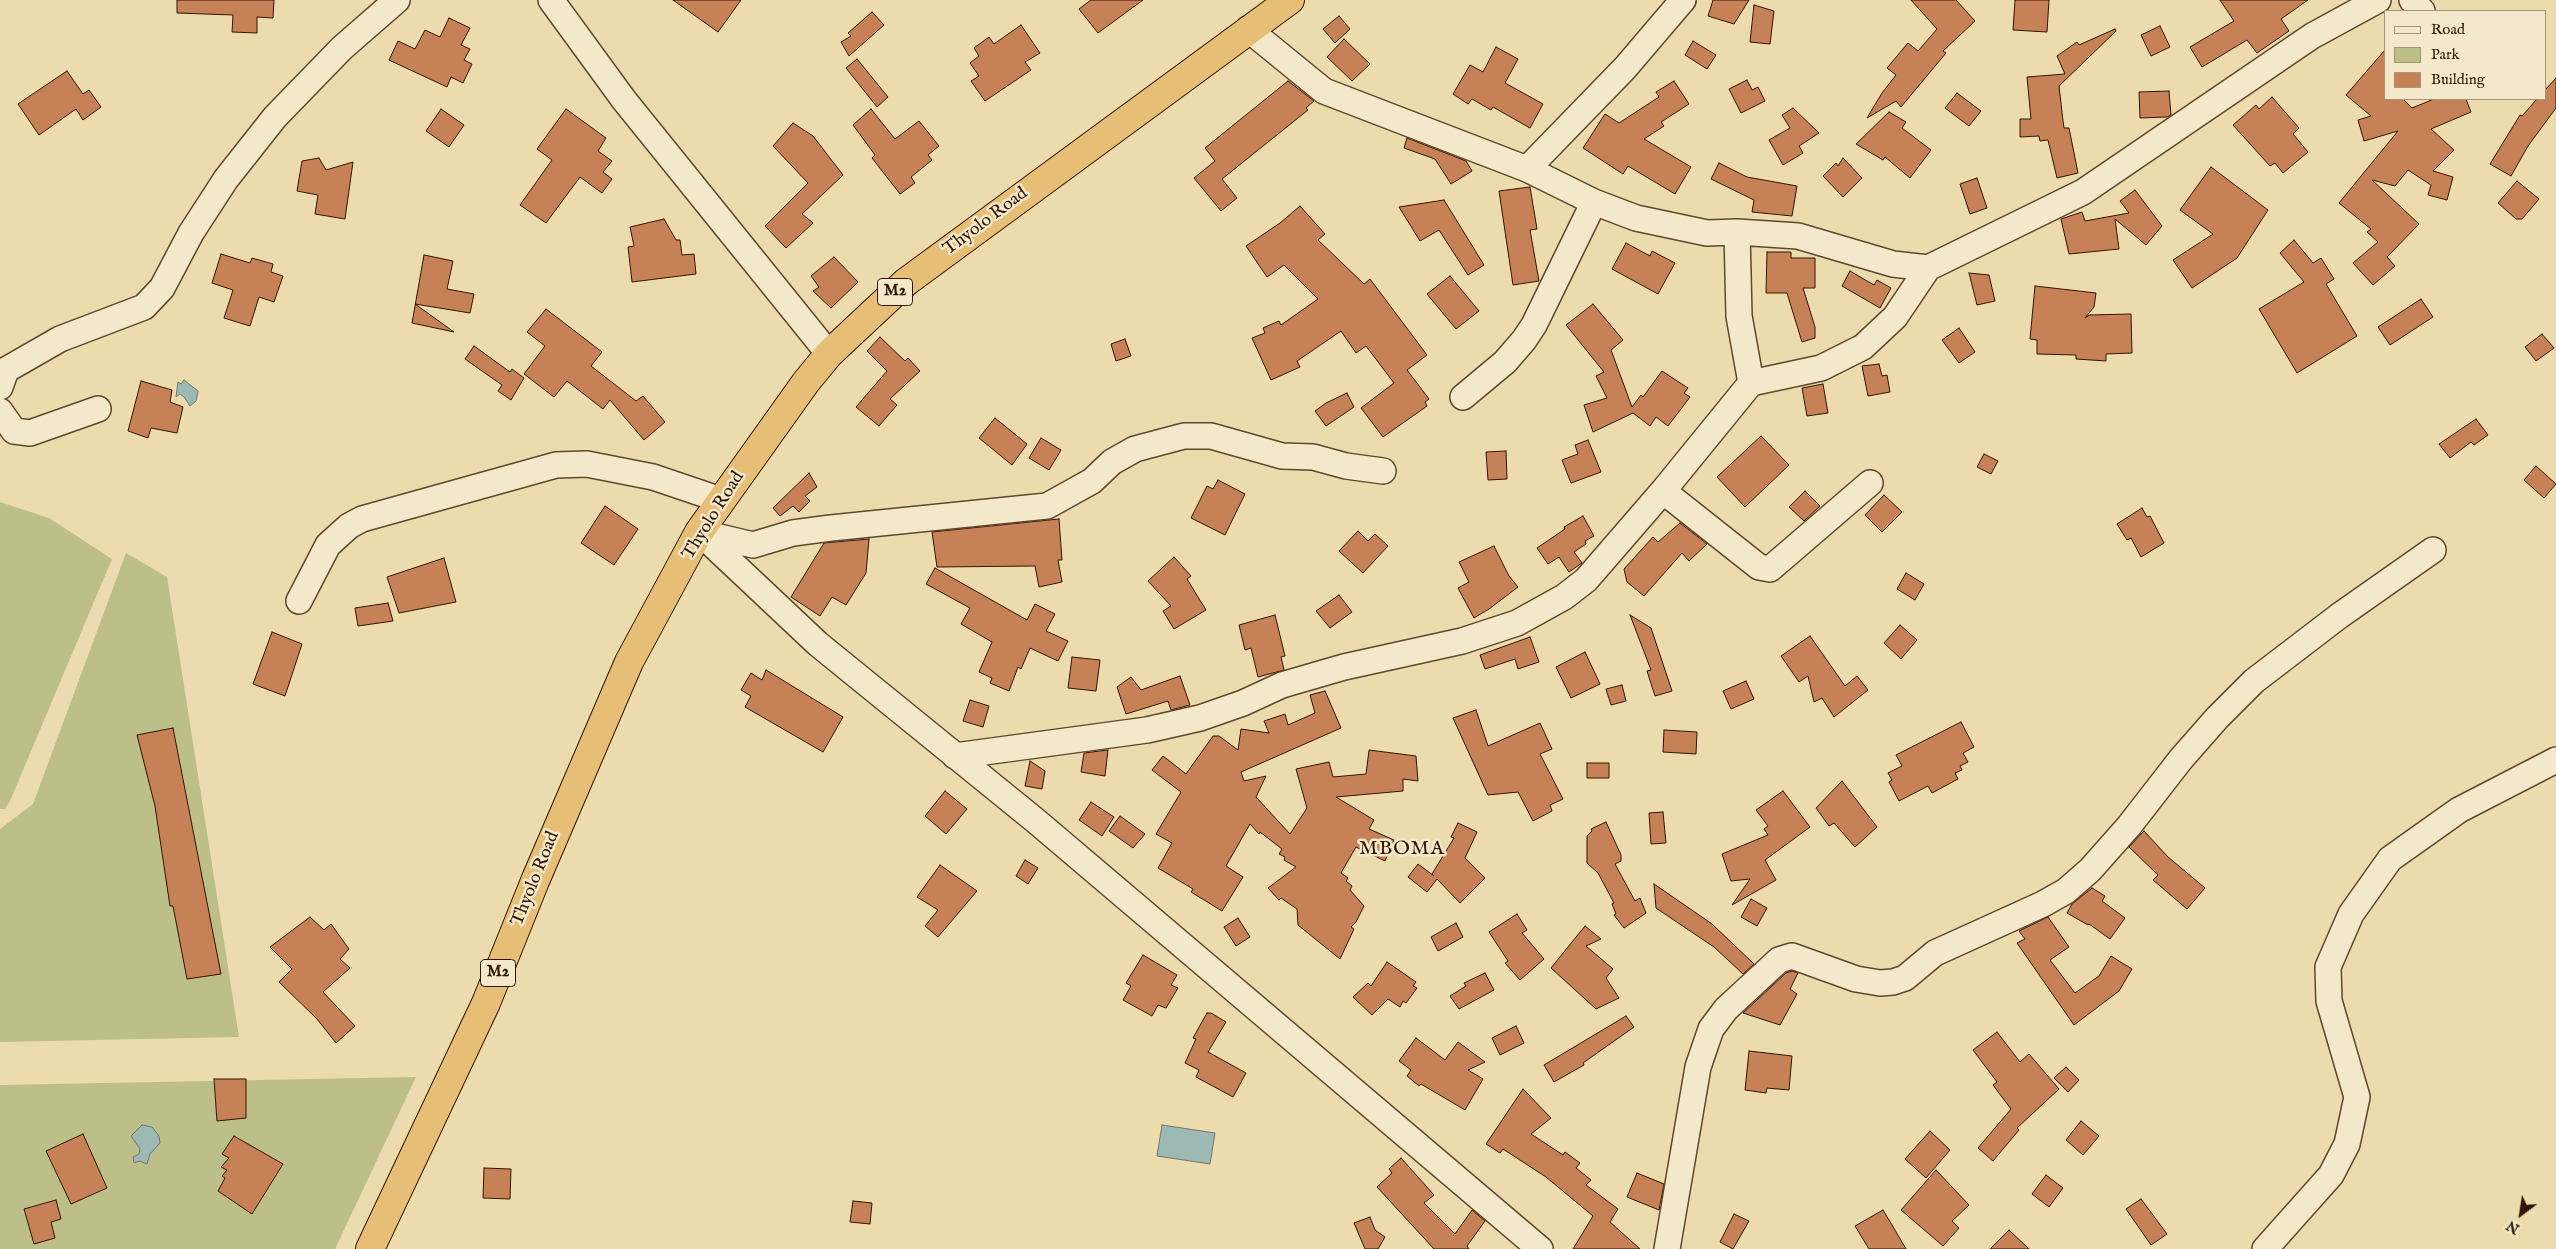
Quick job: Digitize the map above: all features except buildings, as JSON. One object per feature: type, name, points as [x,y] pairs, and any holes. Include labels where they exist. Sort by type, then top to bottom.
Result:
[{"type":"highway","name":"Thyolo Road","points":[[370,1249],[486,1003],[615,691],[699,532],[806,382],[829,354],[906,282],[1290,0]]},
{"type":"street","points":[[0,387],[6,370],[60,339],[144,307],[162,288],[191,233],[226,180],[275,117],[342,48],[397,0]]},
{"type":"street","points":[[552,0],[624,100],[829,354]]},
{"type":"street","points":[[1527,169],[1625,68],[1683,0]]},
{"type":"street","points":[[954,756],[1148,730],[1200,718],[1282,685],[1344,667],[1462,641],[1517,623],[1564,597],[1586,580],[1663,491],[1751,383],[1821,368],[1863,347],[1895,317],[1928,268],[2083,192],[2312,36],[2378,0]]},
{"type":"street","points":[[2412,0],[2421,10]]},
{"type":"street","points":[[1248,29],[1324,91],[1527,169],[1594,202],[1636,218],[1707,233],[1737,232],[1798,236],[1893,264],[1928,268]]},
{"type":"street","points":[[1462,397],[1505,362],[1524,340],[1534,325],[1594,202]]},
{"type":"street","points":[[1737,232],[1739,316],[1751,383]]},
{"type":"street","points":[[0,411],[14,431],[30,433],[98,409]]},
{"type":"street","points":[[699,532],[753,545],[793,533],[1047,506],[1092,481],[1112,462],[1135,449],[1184,436],[1211,436],[1282,456],[1313,457],[1346,466],[1383,471]]},
{"type":"street","points":[[298,601],[328,545],[349,526],[362,519],[556,464],[587,464],[653,477],[722,500]]},
{"type":"street","points":[[1663,491],[1759,567],[1770,569],[1870,483]]},
{"type":"street","points":[[699,532],[818,644],[1036,821],[1540,1249]]},
{"type":"street","points":[[1667,1249],[1698,1067],[1711,1029],[1726,1009],[1779,960],[1792,956],[1856,979],[1880,983],[1893,982],[1904,978],[1935,953],[2043,904],[2066,891],[2090,870],[2129,826],[2181,759],[2217,718],[2254,681],[2339,616],[2433,550]]},
{"type":"street","points":[[2265,1249],[2330,1174],[2348,1144],[2357,1097],[2330,1001],[2328,967],[2352,914],[2390,859],[2459,810],[2556,760]]},
{"type":"green space","points":[[0,502],[49,518],[112,559],[5,809],[0,809]]},
{"type":"green space","points":[[126,553],[167,577],[239,1037],[0,1042],[0,829],[33,804]]},
{"type":"green space","points":[[416,1077],[335,1249],[0,1249],[0,1085]]},
{"type":"water","points":[[184,380],[198,391],[196,401],[190,406],[180,394],[176,397],[178,382],[181,384]]},
{"type":"water","points":[[142,1125],[152,1127],[159,1136],[160,1143],[150,1154],[147,1164],[140,1161],[134,1163],[133,1157],[139,1154],[140,1149],[131,1136]]},
{"type":"water","points":[[1162,1125],[1215,1133],[1210,1164],[1157,1156]]},
{"type":"district","name":"MBOMA","points":[[1402,850]]}]
